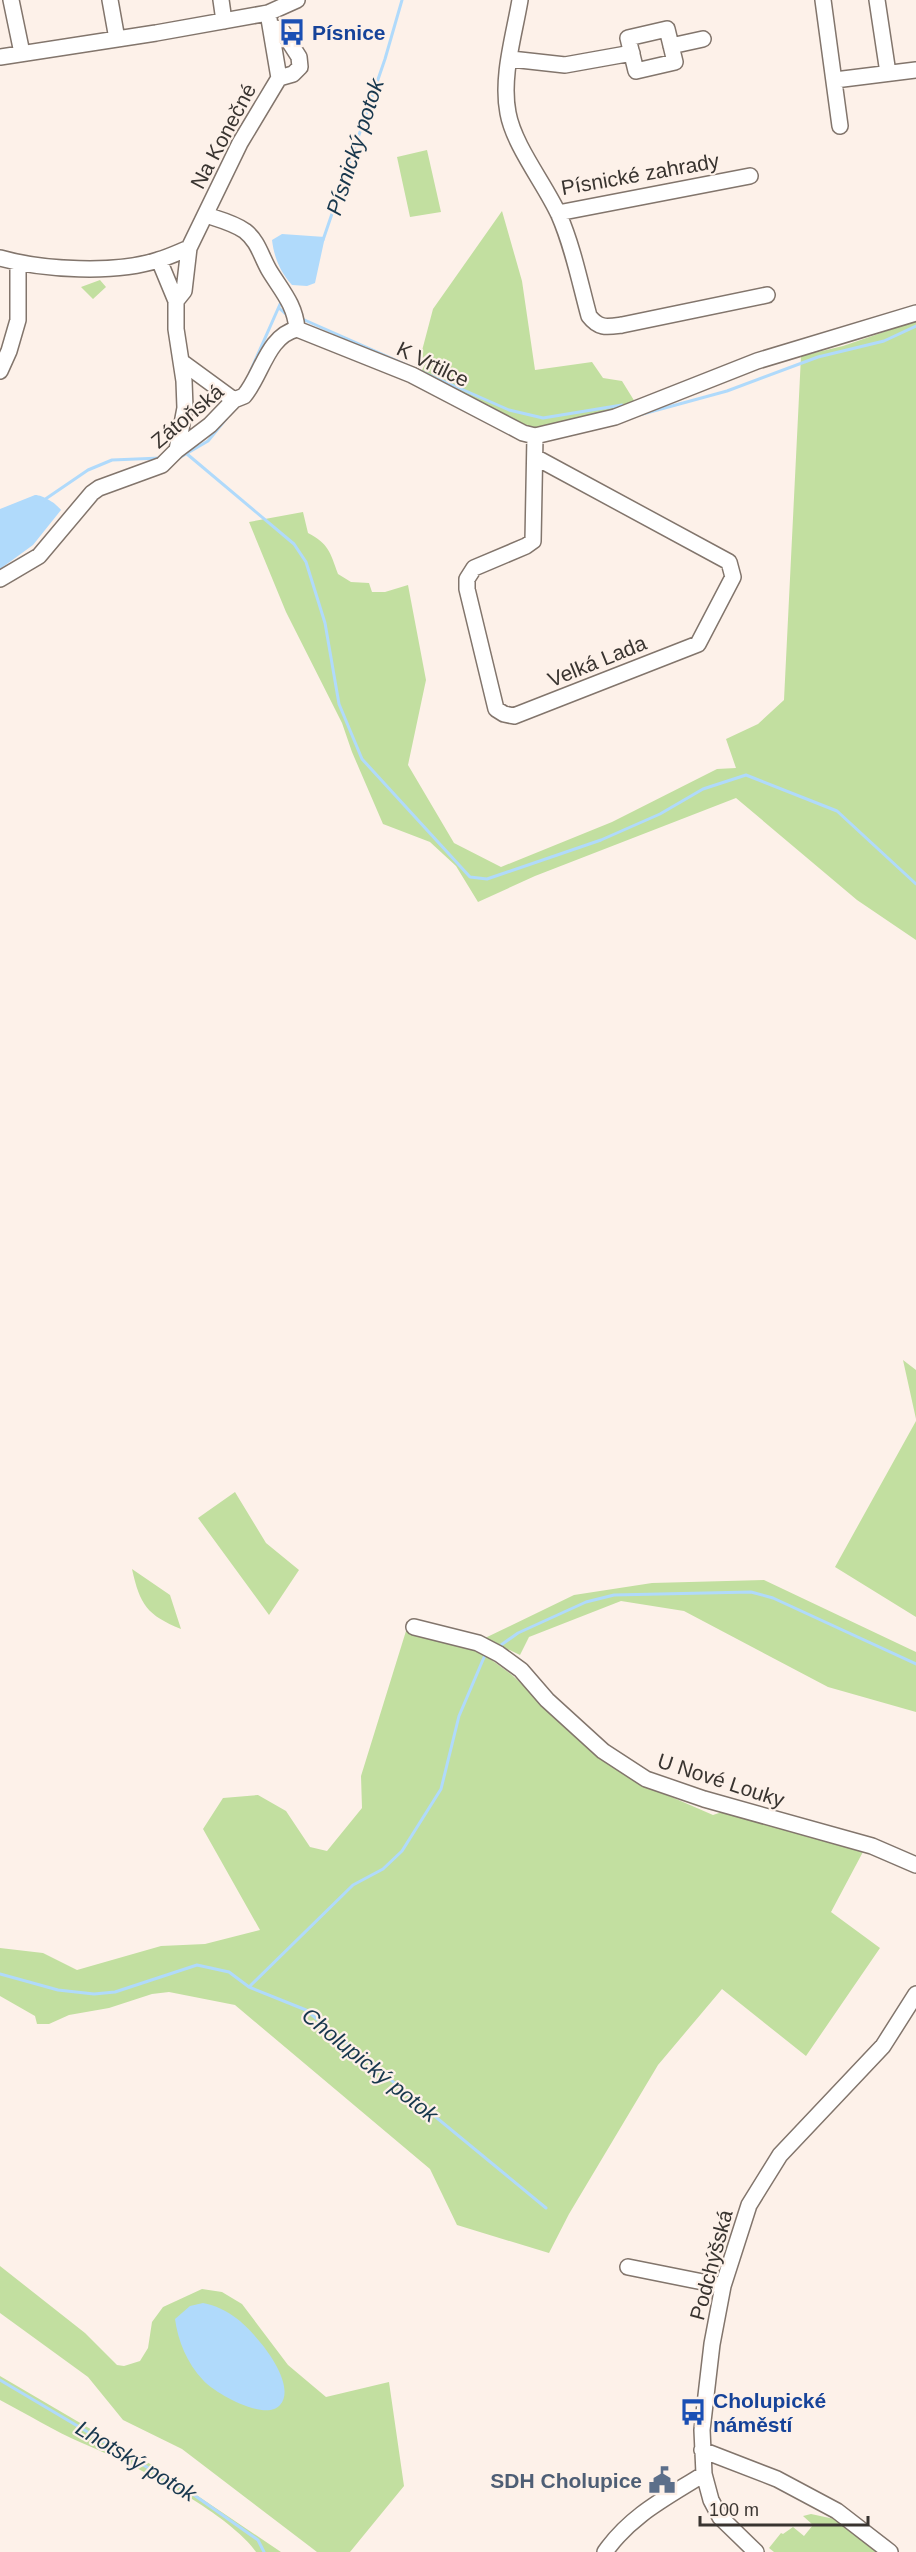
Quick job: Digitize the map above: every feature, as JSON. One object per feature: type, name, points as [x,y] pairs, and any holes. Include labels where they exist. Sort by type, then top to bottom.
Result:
[{"type":"street","points":[[11,0],[22,53]]},
{"type":"street","points":[[110,0],[117,39]]},
{"type":"street","points":[[221,0],[224,21]]},
{"type":"street","points":[[0,57],[224,21],[269,20],[297,0]]},
{"type":"street","name":"Písnické zahrady","points":[[520,0],[505,91],[508,116],[558,213],[750,176]]},
{"type":"street","points":[[823,0],[840,126]]},
{"type":"street","points":[[877,0],[888,73]]},
{"type":"street","name":"Na Konečné","points":[[269,20],[281,29],[299,57],[300,67],[293,74],[279,78]]},
{"type":"street","name":"Na Konečné","points":[[206,215],[240,143],[279,78],[269,20]]},
{"type":"street","points":[[667,29],[671,46],[675,62],[636,71],[628,38],[667,29]]},
{"type":"street","points":[[671,46],[703,39]]},
{"type":"street","points":[[511,59],[565,65],[632,53]]},
{"type":"street","points":[[835,80],[916,70]]},
{"type":"street","points":[[558,213],[567,236],[589,316],[596,325],[604,328],[622,326],[767,296]]},
{"type":"street","points":[[176,301],[184,291],[189,248],[206,215],[243,229],[255,240],[270,270],[287,296],[296,321]]},
{"type":"street","points":[[0,258],[18,263],[65,268],[87,267],[159,260],[189,248]]},
{"type":"street","points":[[159,260],[176,301],[176,329],[182,362],[185,408],[171,456]]},
{"type":"street","points":[[0,371],[9,351],[18,320],[18,263]]},
{"type":"street","points":[[535,436],[615,417],[757,361],[916,313]]},
{"type":"street","name":"Zátoňská","points":[[0,579],[39,555],[92,493],[99,488],[147,472],[201,433],[234,400],[244,396],[278,339],[290,330],[296,321]]},
{"type":"street","name":"K Vrtilce","points":[[296,321],[412,375],[523,433],[535,436]]},
{"type":"street","points":[[182,362],[234,400]]},
{"type":"street","name":"Velká Lada","points":[[535,436],[533,541],[474,568],[467,579],[496,709],[514,716],[698,644],[733,577],[729,562],[535,458]]},
{"type":"street","name":"U Nové Louky","points":[[414,1627],[478,1643],[499,1654],[521,1670],[548,1700],[603,1751],[646,1779],[704,1799],[872,1846],[916,1865]]},
{"type":"street","name":"Podchýšská","points":[[756,2552],[720,2517],[711,2500],[704,2474],[702,2450],[707,2379],[723,2286],[739,2230],[749,2205],[780,2156],[883,2046],[916,1994]]},
{"type":"street","points":[[628,2267],[723,2286]]},
{"type":"street","points":[[702,2450],[777,2479],[837,2511],[890,2552]]},
{"type":"street","points":[[605,2552],[620,2531],[639,2515],[704,2474]]},
{"type":"green space","points":[[427,150],[441,212],[410,217],[397,157]]},
{"type":"green space","points":[[502,211],[522,281],[535,370],[592,362],[603,378],[622,381],[635,402],[618,413],[532,431],[420,374],[427,360],[419,362],[433,309]]},
{"type":"green space","points":[[100,280],[106,287],[93,299],[81,287]]},
{"type":"green space","points":[[916,321],[916,940],[857,900],[736,798],[535,876],[478,902],[456,866],[430,842],[383,824],[342,723],[286,612],[249,522],[303,512],[308,533],[328,549],[338,574],[351,582],[369,583],[372,592],[385,592],[408,585],[426,680],[408,765],[454,843],[501,867],[612,822],[717,769],[736,768],[726,739],[758,724],[784,700],[801,356],[843,346]]},
{"type":"green space","points":[[903,1360],[916,1370],[916,1419]]},
{"type":"green space","points":[[916,1421],[916,1617],[835,1567]]},
{"type":"green space","points":[[235,1492],[266,1543],[299,1570],[269,1615],[198,1518]]},
{"type":"green space","points":[[132,1569],[170,1595],[181,1629],[160,1619],[147,1607],[138,1592]]},
{"type":"green space","points":[[764,1580],[916,1652],[916,1712],[828,1687],[684,1611],[621,1601],[529,1637],[520,1655],[485,1638],[574,1595],[652,1583]]},
{"type":"green space","points":[[406,1631],[478,1650],[512,1675],[609,1765],[660,1792],[713,1815],[725,1811],[864,1850],[831,1912],[880,1948],[806,2056],[722,1989],[658,2065],[569,2214],[549,2253],[457,2225],[430,2169],[235,2005],[169,1992],[152,1994],[109,2008],[69,2015],[49,2024],[37,2024],[35,2016],[0,1996],[0,1948],[43,1953],[77,1970],[161,1946],[205,1944],[260,1930],[203,1829],[223,1798],[258,1795],[286,1811],[310,1847],[327,1851],[362,1808],[361,1776]]},
{"type":"green space","points":[[0,2266],[85,2333],[117,2365],[124,2366],[140,2361],[148,2348],[152,2322],[163,2307],[202,2289],[222,2292],[242,2304],[288,2365],[326,2397],[389,2382],[404,2486],[350,2552],[317,2552],[182,2449],[123,2420],[88,2377],[0,2313]]},
{"type":"green space","points":[[0,2376],[152,2465],[281,2552],[256,2552],[223,2520],[176,2489],[61,2433],[0,2400]]},
{"type":"green space","points":[[811,2514],[839,2520],[881,2552],[774,2552],[769,2548],[781,2533],[793,2527],[804,2536],[813,2525],[803,2516]]},
{"type":"water","points":[[282,234],[325,237],[315,283],[307,286],[292,285],[284,275],[276,258],[272,240]]},
{"type":"water","points":[[35,495],[50,500],[61,510],[33,545],[0,569],[0,509]]},
{"type":"water","points":[[203,2303],[232,2315],[263,2345],[284,2384],[284,2395],[280,2405],[264,2410],[240,2404],[209,2386],[197,2373],[184,2351],[175,2319],[190,2306]]},
{"type":"waterway","name":"Písnický potok","points":[[323,240],[385,59],[402,0]]},
{"type":"waterway","name":"Písnický potok","points":[[250,372],[281,302]]},
{"type":"waterway","points":[[279,308],[288,316]]},
{"type":"waterway","points":[[300,318],[509,410],[543,418],[622,405]]},
{"type":"waterway","points":[[639,415],[727,391],[818,357],[884,341],[916,326]]},
{"type":"waterway","name":"Písnický potok","points":[[179,458],[208,441],[226,419]]},
{"type":"waterway","points":[[187,454],[294,544],[306,562],[325,623],[339,704],[362,759],[470,877],[487,879],[601,840],[660,814],[703,789],[746,775],[837,811],[916,884]]},
{"type":"waterway","name":"Písnický potok","points":[[44,500],[88,470],[112,460],[161,458]]},
{"type":"waterway","points":[[501,1645],[518,1633],[586,1602],[614,1595],[751,1592],[773,1598],[916,1664]]},
{"type":"waterway","points":[[249,1987],[353,1885],[383,1869],[402,1851],[441,1789],[459,1716],[485,1655]]},
{"type":"waterway","name":"Cholupický potok","points":[[0,1974],[58,1990],[94,1994],[115,1992],[197,1965],[229,1972],[249,1987],[306,2010],[546,2208]]},
{"type":"waterway","name":"Lhotský potok","points":[[0,2380],[194,2495],[258,2540],[264,2552]]},
{"type":"place","name":"Písnice","points":[[292,32]]},
{"type":"place","name":"Cholupické náměstí","points":[[693,2412]]},
{"type":"place","name":"SDH Cholupice","points":[[662,2480]]}]
